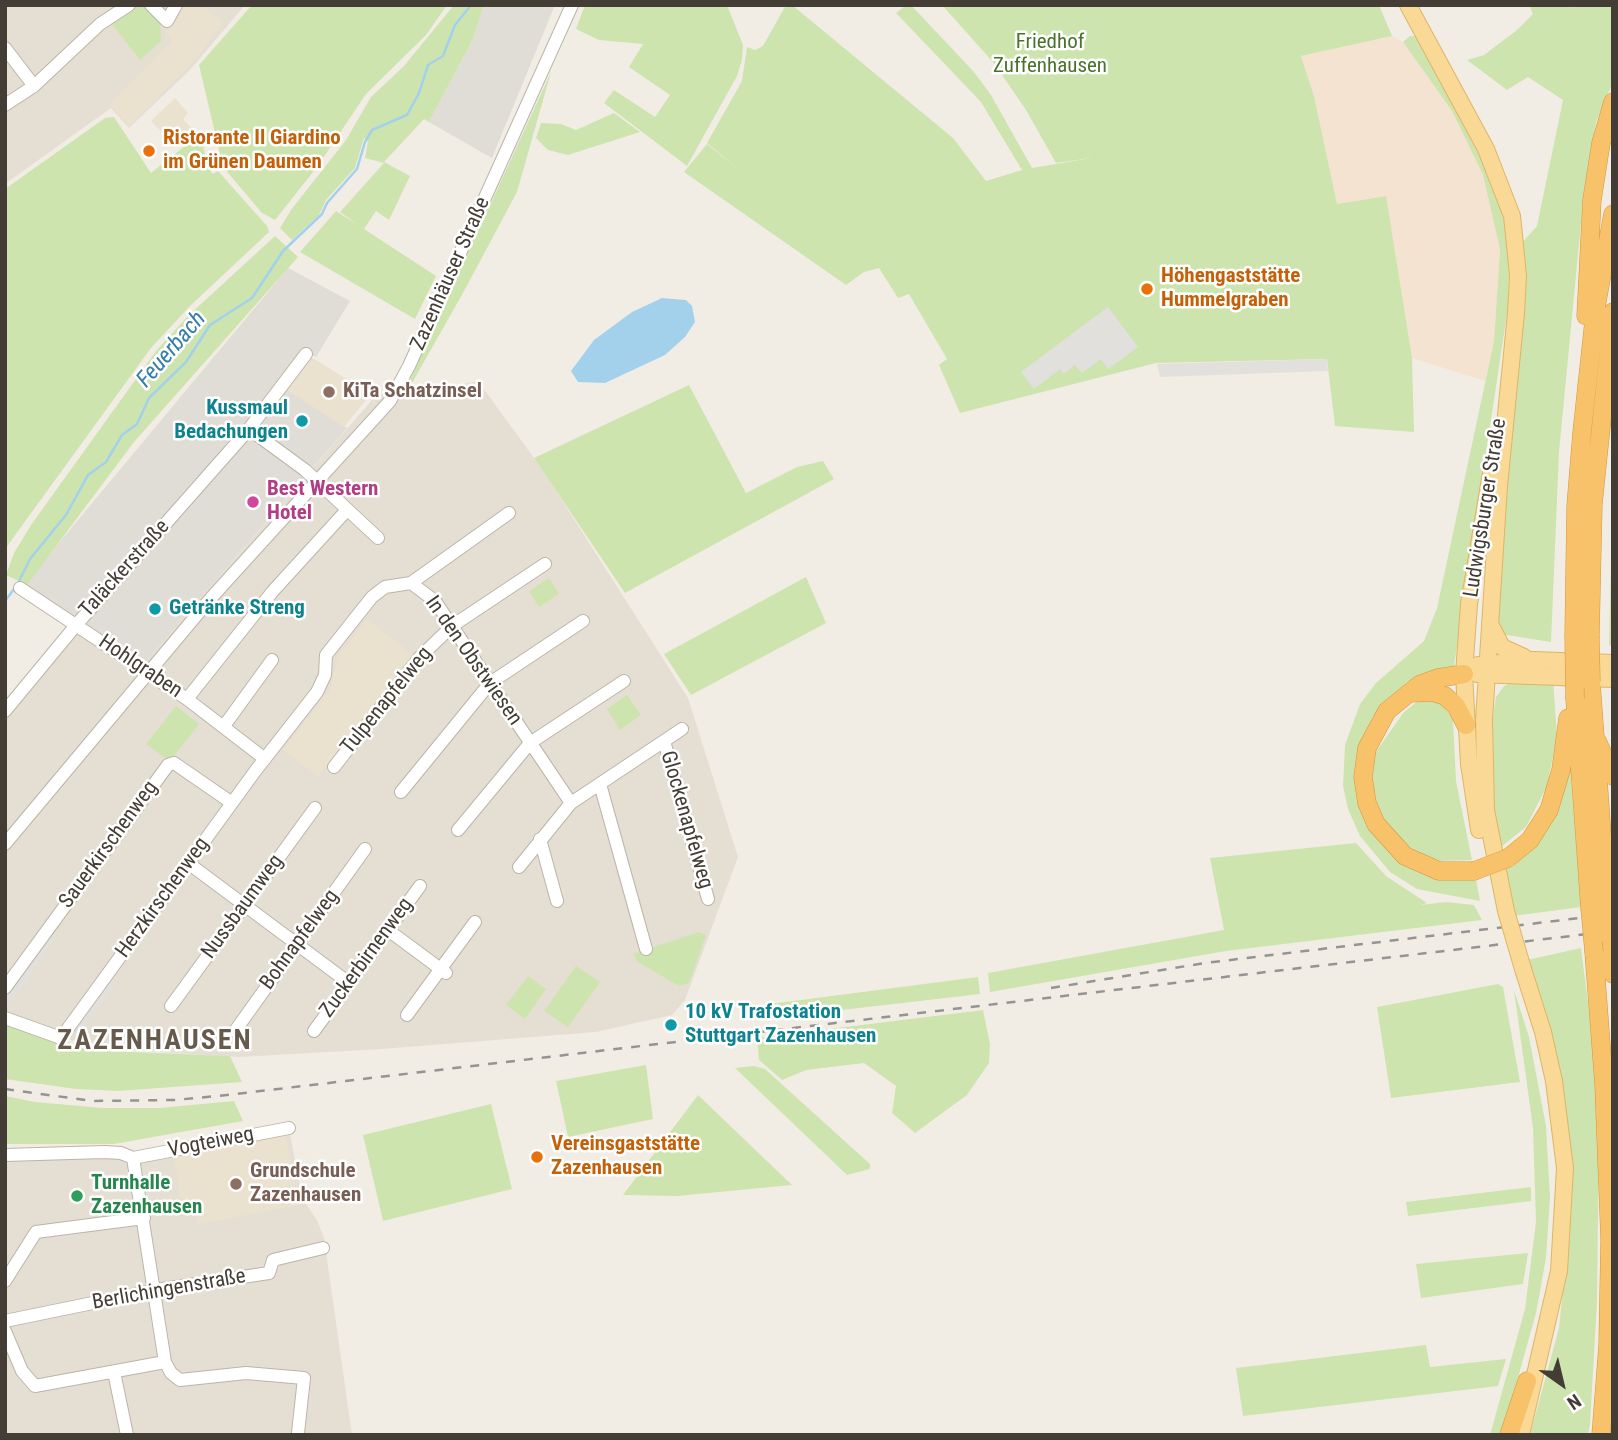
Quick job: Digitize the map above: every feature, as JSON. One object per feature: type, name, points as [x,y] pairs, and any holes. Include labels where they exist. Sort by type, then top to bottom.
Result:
[{"type":"highway","points":[[1593,332],[1584,311],[1592,200],[1601,143],[1613,102]]},
{"type":"highway","points":[[1613,214],[1593,332],[1576,506],[1584,699],[1604,929],[1613,974]]},
{"type":"highway","points":[[1582,636],[1601,402],[1613,312]]},
{"type":"highway","points":[[1601,402],[1613,378]]},
{"type":"highway","points":[[1464,674],[1438,678],[1407,693],[1387,711],[1367,748],[1363,778],[1371,814],[1382,833],[1405,856],[1439,871],[1474,871],[1508,858],[1530,840],[1549,810],[1561,770],[1566,724],[1584,699]]},
{"type":"highway","points":[[1407,693],[1432,692],[1445,696],[1456,706],[1466,725]]},
{"type":"highway","points":[[1584,699],[1593,735],[1604,929],[1604,1084],[1609,1226],[1608,1345],[1601,1435]]},
{"type":"highway","points":[[1593,735],[1613,776]]},
{"type":"highway","points":[[1509,1435],[1527,1381]]},
{"type":"main road","name":"Ludwigsburger Straße","points":[[1408,5],[1486,149],[1512,216],[1518,275],[1485,669],[1484,720],[1486,810],[1502,911]]},
{"type":"main road","name":"Ludwigsburger Straße","points":[[1502,911],[1482,849],[1466,725],[1464,674],[1469,604],[1513,343]]},
{"type":"main road","points":[[1489,619],[1504,649],[1534,660]]},
{"type":"main road","points":[[1464,674],[1534,660],[1613,663]]},
{"type":"main road","points":[[1485,669],[1521,675],[1613,679]]},
{"type":"main road","points":[[1484,720],[1498,690],[1521,675]]},
{"type":"main road","points":[[1502,911],[1545,1073],[1555,1134],[1558,1186],[1552,1281],[1527,1381],[1520,1435]]},
{"type":"main road","points":[[1519,970],[1543,1032],[1554,1081],[1564,1168],[1559,1270],[1520,1435]]},
{"type":"street","points":[[151,5],[167,20],[176,5]]},
{"type":"street","name":"Zazenhäuser Straße","points":[[5,844],[148,672],[384,408],[398,388],[572,5]]},
{"type":"street","points":[[5,105],[34,86],[120,8]]},
{"type":"street","points":[[5,48],[34,86]]},
{"type":"street","name":"Taläckerstraße","points":[[5,711],[76,624],[249,429],[306,354]]},
{"type":"street","points":[[249,429],[317,482],[378,538]]},
{"type":"street","points":[[187,699],[273,590],[346,511]]},
{"type":"street","points":[[411,583],[509,513]]},
{"type":"street","name":"Tulpenapfelweg","points":[[334,768],[420,657],[452,626],[545,564]]},
{"type":"street","name":"In den Obstwiesen","points":[[265,759],[322,684],[326,655],[372,597],[385,587],[411,583],[428,593],[571,803]]},
{"type":"street","name":"Hohlgraben","points":[[20,588],[187,699],[265,759]]},
{"type":"street","points":[[401,793],[490,683],[583,621]]},
{"type":"street","points":[[223,726],[272,660]]},
{"type":"street","points":[[458,830],[530,743],[624,681]]},
{"type":"street","points":[[519,867],[571,803],[682,729]]},
{"type":"street","name":"Glockenapfelweg","points":[[664,741],[708,899]]},
{"type":"street","name":"Herzkirschenweg","points":[[5,1018],[61,1038],[265,759]]},
{"type":"street","name":"Sauerkirschenweg","points":[[5,988],[168,765],[174,763],[232,803]]},
{"type":"street","points":[[600,784],[646,949]]},
{"type":"street","name":"Nussbaumweg","points":[[171,1006],[315,808]]},
{"type":"street","points":[[540,839],[557,901]]},
{"type":"street","name":"Bohnapfelweg","points":[[235,1031],[365,849]]},
{"type":"street","points":[[188,863],[349,983]]},
{"type":"street","name":"Zuckerbirnenweg","points":[[314,1031],[420,886]]},
{"type":"street","points":[[407,1015],[444,971],[475,922]]},
{"type":"street","points":[[388,930],[444,971]]},
{"type":"street","name":"Vogteiweg","points":[[133,1158],[289,1128]]},
{"type":"street","points":[[5,1155],[104,1152],[121,1153],[133,1158],[156,1290],[165,1362],[171,1373],[180,1380],[246,1373],[304,1378],[298,1433]]},
{"type":"street","points":[[5,1281],[36,1232],[144,1218]]},
{"type":"street","name":"Berlichingenstraße","points":[[5,1321],[156,1290],[269,1273],[273,1260],[323,1248]]},
{"type":"street","points":[[5,1331],[22,1371],[36,1386],[165,1362]]},
{"type":"street","points":[[114,1372],[127,1435]]},
{"type":"shaded area","points":[[5,5],[245,5],[190,70],[129,128],[111,108],[5,184]]},
{"type":"shaded area","points":[[181,5],[201,5],[224,22],[197,58],[129,127],[109,104],[172,42],[166,32]]},
{"type":"shaded area","points":[[484,5],[555,5],[492,158],[429,122],[473,39]]},
{"type":"shaded area","points":[[1392,36],[1403,42],[1452,111],[1483,175],[1500,248],[1494,341],[1485,381],[1412,358],[1385,196],[1337,204],[1314,96],[1301,56]]},
{"type":"shaded area","points":[[175,98],[188,113],[183,119],[193,130],[176,147],[151,121]]},
{"type":"shaded area","points":[[288,268],[350,301],[316,357],[309,354],[284,388],[347,428],[142,666],[18,592]]},
{"type":"shaded area","points":[[1108,307],[1138,347],[1108,369],[1101,359],[1082,373],[1075,365],[1064,374],[1060,369],[1034,389],[1021,372]]},
{"type":"shaded area","name":"KiTa Schatzinsel","points":[[309,356],[371,394],[344,427],[287,390]]},
{"type":"shaded area","points":[[1327,359],[1328,371],[1160,377],[1157,364]]},
{"type":"shaded area","points":[[478,381],[542,469],[688,698],[738,857],[685,1000],[672,1015],[596,1032],[239,1057],[109,1049],[61,1038],[5,1018],[5,705],[71,624],[142,666],[377,394],[417,393]]},
{"type":"shaded area","points":[[367,619],[413,655],[318,777],[283,750],[330,689],[337,658]]},
{"type":"shaded area","points":[[49,938],[54,942],[7,1007],[5,998]]},
{"type":"shaded area","points":[[110,979],[116,983],[77,1037],[70,1033]]},
{"type":"shaded area","points":[[289,1128],[302,1198],[317,1220],[324,1238],[352,1435],[5,1435],[5,1155],[133,1158]]},
{"type":"shaded area","name":"Grundschule Zazenhausen","points":[[285,1133],[299,1205],[198,1224],[196,1214],[183,1215],[174,1154]]},
{"type":"green space","points":[[114,5],[167,5],[160,14],[161,41],[140,60],[112,24]]},
{"type":"green space","points":[[252,5],[447,5],[426,35],[366,94],[317,167],[275,220],[262,213],[223,167],[199,65]]},
{"type":"green space","points":[[454,5],[484,5],[473,39],[429,122],[424,119],[384,162],[410,176],[389,220],[376,211],[364,229],[436,276],[415,319],[300,252],[336,211],[358,225],[340,212],[384,163],[365,158],[368,141],[364,138],[355,168],[326,200],[319,215],[292,240],[280,228],[346,140],[371,97],[404,66]]},
{"type":"green space","points":[[585,5],[727,5],[743,45],[742,60],[737,76],[687,166],[604,103],[614,90],[655,117],[670,95],[629,67],[643,44],[599,40],[576,29]]},
{"type":"green space","name":"Friedhof Zuffenhausen","points":[[786,5],[792,5],[953,138],[986,181],[1022,170],[981,102],[896,13],[906,5],[911,5],[974,72],[991,95],[1032,168],[1091,158],[1056,163],[1026,110],[993,62],[942,5],[1379,5],[1392,36],[1301,56],[1314,96],[1337,204],[1386,196],[1412,358],[1414,432],[1335,426],[1327,359],[1156,363],[960,413],[939,365],[947,359],[909,294],[898,298],[879,268],[864,272],[846,285],[684,172],[707,144],[742,172],[707,143],[742,81],[747,47],[755,50],[763,46]]},
{"type":"green space","points":[[1529,5],[1572,5],[1571,8],[1574,5],[1613,5],[1613,82],[1596,122],[1584,192],[1559,452],[1551,642],[1500,634],[1494,616],[1520,245],[1537,226],[1563,100],[1528,77],[1507,90],[1467,60],[1484,55],[1517,30],[1533,14]]},
{"type":"green space","points":[[1410,36],[1419,36],[1470,124],[1497,191],[1510,242],[1508,307],[1454,666],[1407,682],[1372,718],[1356,762],[1358,797],[1401,860],[1440,880],[1476,879],[1480,901],[1417,889],[1390,872],[1360,836],[1348,809],[1343,786],[1345,745],[1360,704],[1376,683],[1424,641],[1437,608],[1494,341],[1500,249],[1483,175],[1452,111],[1403,42]]},
{"type":"green space","points":[[551,72],[517,192],[412,383],[409,382]]},
{"type":"green space","points":[[614,113],[640,132],[568,155],[548,150],[536,138],[541,123],[561,124],[576,130]]},
{"type":"green space","points":[[114,117],[151,173],[200,134],[209,169],[213,174],[218,171],[267,226],[269,232],[190,306],[151,348],[5,549],[5,189],[105,118]]},
{"type":"green space","points":[[275,236],[298,257],[134,442],[27,585],[6,575],[14,553],[31,525],[156,351],[188,316]]},
{"type":"green space","points":[[689,385],[746,493],[797,467],[823,461],[834,479],[625,593],[534,458]]},
{"type":"green space","points":[[1613,485],[1613,647],[1609,645]]},
{"type":"green space","points":[[806,577],[826,623],[691,695],[664,654]]},
{"type":"green space","points":[[549,578],[559,594],[539,607],[529,591]]},
{"type":"green space","points":[[1518,679],[1553,679],[1557,737],[1547,786],[1526,827],[1496,851],[1490,735],[1496,697],[1504,686]]},
{"type":"green space","points":[[627,695],[641,715],[620,730],[607,709]]},
{"type":"green space","points":[[1431,699],[1443,704],[1453,720],[1456,781],[1472,860],[1441,861],[1417,854],[1395,837],[1378,809],[1372,782],[1375,753],[1404,712],[1418,701]]},
{"type":"green space","points":[[176,706],[199,724],[174,756],[165,758],[146,744]]},
{"type":"green space","points":[[1570,764],[1581,907],[1513,916],[1502,870]]},
{"type":"green space","points":[[1356,843],[1386,876],[1427,903],[1421,905],[1446,902],[1474,905],[1482,920],[1226,951],[990,992],[988,973],[1224,930],[1210,858]]},
{"type":"green space","points":[[699,932],[706,935],[689,983],[679,986],[638,962],[633,954]]},
{"type":"green space","points":[[1581,948],[1594,1050],[1599,1128],[1597,1302],[1590,1424],[1588,1435],[1530,1435],[1559,1328],[1571,1209],[1567,1120],[1550,1031],[1527,960]]},
{"type":"green space","points":[[576,966],[600,982],[568,1027],[544,1011]]},
{"type":"green space","points":[[528,976],[546,989],[525,1019],[506,1005]]},
{"type":"green space","points":[[978,977],[980,994],[756,1020],[755,1006]]},
{"type":"green space","points":[[1498,984],[1503,987],[1520,1082],[1391,1098],[1377,1007]]},
{"type":"green space","points":[[1514,990],[1529,1037],[1546,1126],[1550,1198],[1546,1258],[1536,1313],[1502,1435],[1490,1435],[1525,1309],[1536,1222],[1533,1128]]},
{"type":"green space","points":[[983,1010],[990,1044],[989,1063],[967,1095],[915,1133],[892,1113],[896,1086],[864,1063],[806,1070],[782,1080],[759,1060],[757,1038]]},
{"type":"green space","points":[[5,1021],[45,1037],[109,1051],[230,1056],[242,1082],[118,1091],[76,1089],[5,1079]]},
{"type":"green space","points":[[646,1065],[653,1119],[568,1137],[556,1081]]},
{"type":"green space","points":[[754,1066],[765,1069],[870,1164],[870,1169],[847,1175],[735,1068]]},
{"type":"green space","points":[[698,1095],[792,1185],[677,1196],[623,1195]]},
{"type":"green space","points":[[5,1096],[35,1102],[103,1108],[159,1108],[234,1101],[243,1121],[114,1144],[5,1144]]},
{"type":"green space","points":[[491,1104],[512,1189],[383,1221],[363,1135]]},
{"type":"green space","points":[[1531,1187],[1531,1201],[1408,1216],[1406,1202]]},
{"type":"green space","points":[[1528,1253],[1523,1284],[1421,1298],[1416,1264]]},
{"type":"green space","points":[[1426,1345],[1430,1367],[1506,1359],[1498,1386],[1243,1416],[1236,1368]]},
{"type":"water","points":[[662,298],[686,300],[692,306],[695,322],[685,337],[665,355],[605,383],[578,382],[571,371],[594,340],[632,312]]},
{"type":"waterway","name":"Feuerbach","points":[[18,583],[30,559],[66,515],[88,475],[106,462],[122,435],[137,424],[149,398],[186,362],[210,325],[252,298],[283,251],[322,214],[327,203],[357,169],[365,142],[372,130],[407,115],[419,93],[428,65],[443,56],[455,25],[471,5]]},
{"type":"waterway","name":"Feuerbach","points":[[5,601],[14,589]]},
{"type":"railway","points":[[1051,988],[1205,963],[1613,914]]},
{"type":"railway","points":[[5,1089],[92,1101],[175,1100],[227,1095],[1613,931]]},
{"type":"place","name":"Ristorante Il Giardino im Grünen Daumen","points":[[149,151]]},
{"type":"place","name":"Höhengaststätte Hummelgraben","points":[[1147,289]]},
{"type":"place","name":"KiTa Schatzinsel","points":[[329,392]]},
{"type":"place","name":"Kussmaul Bedachungen","points":[[302,421]]},
{"type":"place","name":"Best Western Hotel","points":[[253,502]]},
{"type":"place","name":"Getränke Streng","points":[[155,609]]},
{"type":"place","name":"10 kV Trafostation Stuttgart Zazenhausen","points":[[671,1025]]},
{"type":"place","name":"Vereinsgaststätte Zazenhausen","points":[[537,1157]]},
{"type":"place","name":"Grundschule Zazenhausen","points":[[236,1184]]},
{"type":"place","name":"Turnhalle Zazenhausen","points":[[77,1196]]},
{"type":"district","name":"ZAZENHAUSEN","points":[[155,1042]]}]
